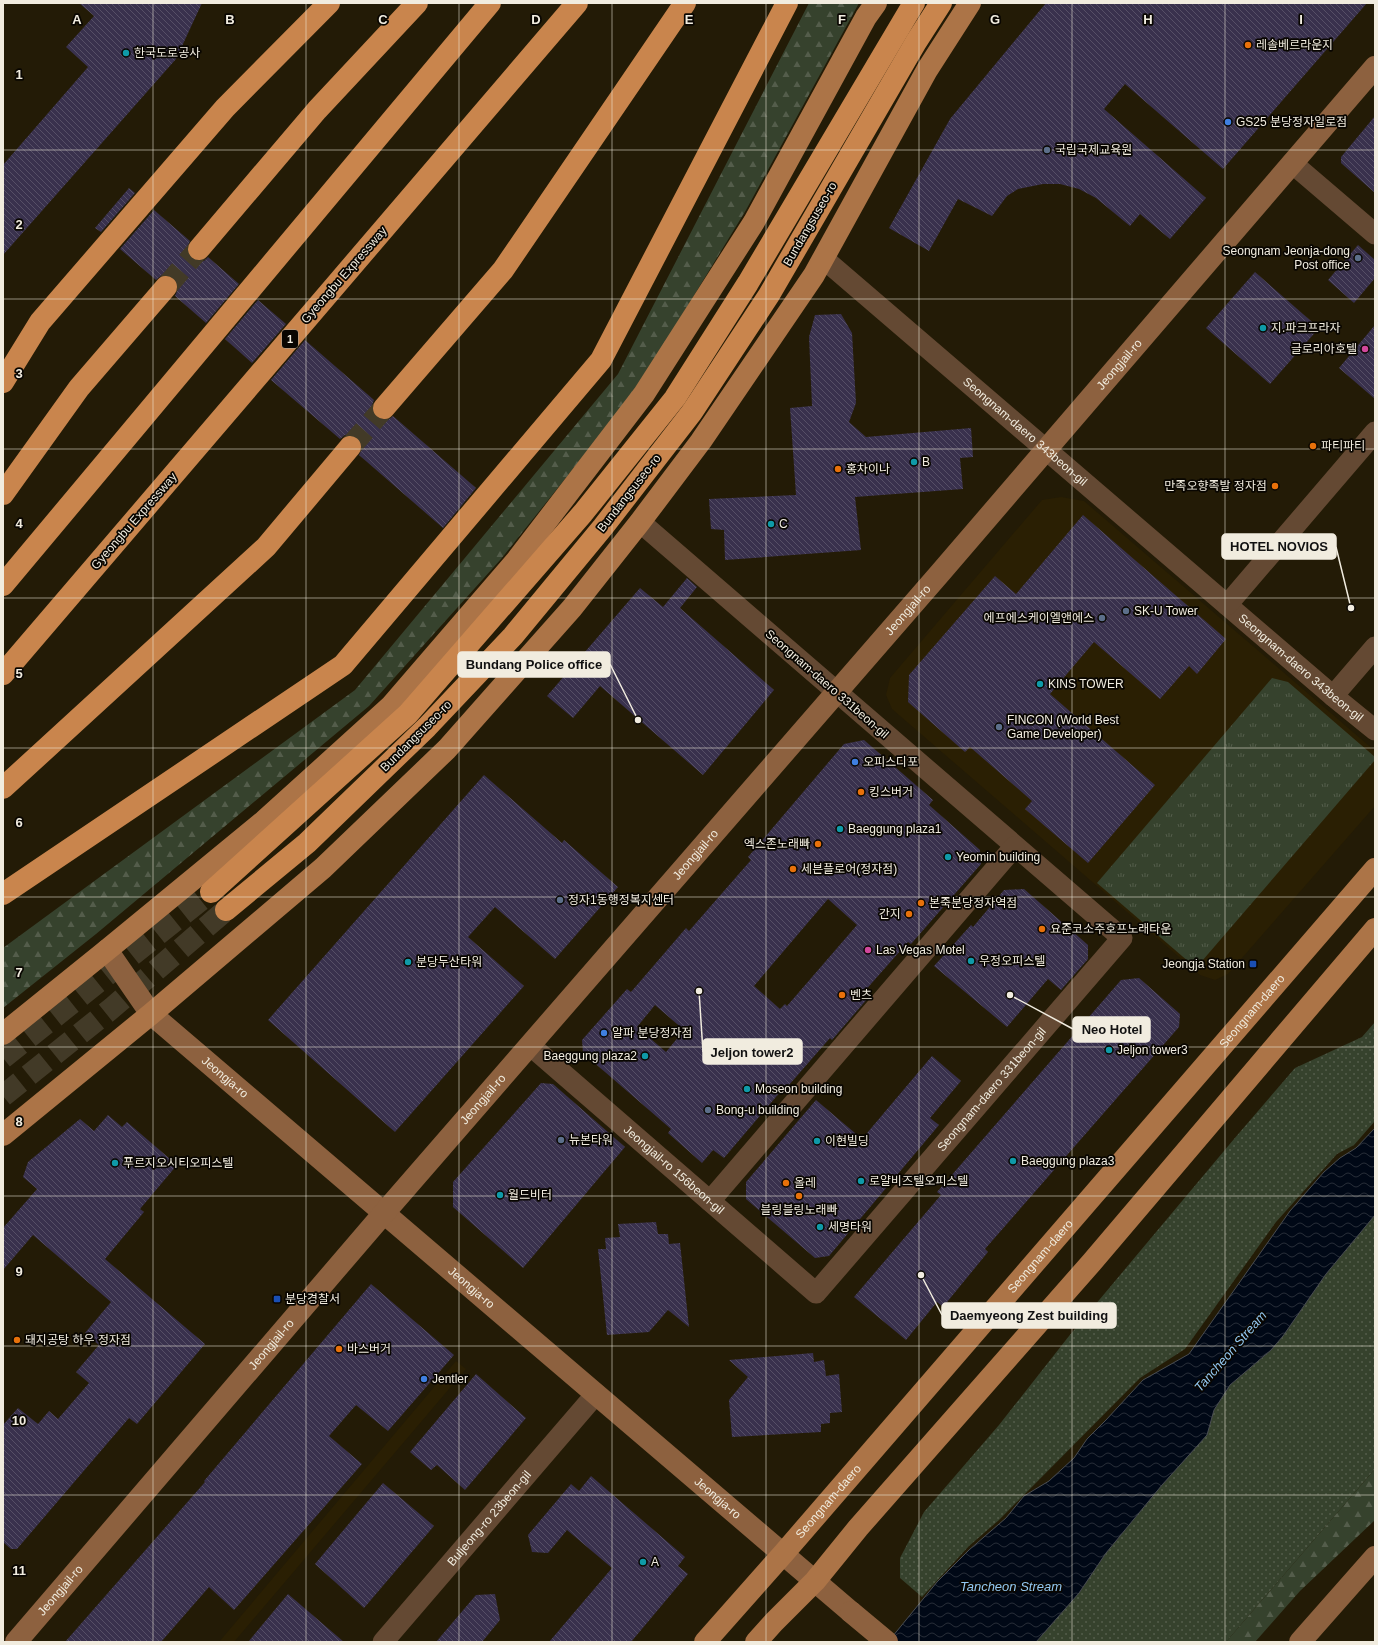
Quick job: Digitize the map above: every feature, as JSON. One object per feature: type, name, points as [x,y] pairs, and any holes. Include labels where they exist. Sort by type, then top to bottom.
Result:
[{"type":"highway","points":[[3,382],[40,322],[226,108],[329,3]]},
{"type":"highway","points":[[199,249],[317,110],[417,3]]},
{"type":"highway","points":[[3,585],[490,3]]},
{"type":"highway","name":"Gyeongbu Expressway","points":[[3,674],[577,3]]},
{"type":"highway","points":[[384,408],[503,270],[685,3]]},
{"type":"highway","points":[[3,894],[343,665],[601,360],[787,3]]},
{"type":"highway","name":"Bundangsuseo-ro","points":[[211,892],[408,714],[583,513],[670,404],[748,283],[914,3]]},
{"type":"highway","name":"Bundangsuseo-ro","points":[[226,910],[307,843],[427,727],[513,636],[603,528],[692,412],[769,295],[916,42],[941,3]]},
{"type":"highway","points":[[3,494],[79,388],[166,287]]},
{"type":"highway","points":[[3,788],[266,547],[350,447]]},
{"type":"main road","points":[[3,1034],[108,950],[264,821],[391,706],[516,561],[644,394],[754,222],[866,17],[876,3]]},
{"type":"main road","points":[[3,1134],[150,1014],[323,868],[447,749],[572,608],[640,522],[701,441],[810,281],[824,259],[927,70],[970,3]]},
{"type":"main road","name":"Seongnam-daero","points":[[705,1642],[783,1554],[1375,869]]},
{"type":"main road","points":[[756,1642],[815,1581],[858,1528],[1092,1262],[1375,929]]},
{"type":"street","name":"Jeongjail-ro","points":[[16,1642],[384,1213],[530,1046],[1375,67]]},
{"type":"street","points":[[1292,163],[1375,234]]},
{"type":"street","name":"Seongnam-daero 343beon-gil","points":[[824,259],[1333,696],[1375,730]]},
{"type":"street","name":"Seongnam-daero 343beon-gil","points":[[1227,605],[1375,432]]},
{"type":"street","name":"Seongnam-daero 331beon-gil","points":[[640,522],[1014,847],[1122,938],[816,1293]]},
{"type":"street","points":[[1333,696],[1375,647]]},
{"type":"street","points":[[710,1201],[1014,847]]},
{"type":"street","name":"Jeongja-ro","points":[[108,950],[150,1014],[887,1642]]},
{"type":"street","name":"Jeongjail-ro 156beon-gil","points":[[530,1046],[816,1293]]},
{"type":"street","name":"Buljeong-ro 23beon-gil","points":[[383,1642],[596,1394]]},
{"type":"street","points":[[1300,1642],[1375,1557]]},
{"type":"shaded area","points":[[1061,497],[1084,501],[1375,751],[1375,806],[1228,974],[1215,980],[1200,975],[892,709],[886,695],[890,678],[1042,500]]},
{"type":"shaded area","points":[[456,1361],[466,1369],[234,1642],[219,1642]]},
{"type":"green space","points":[[809,3],[859,3],[746,210],[637,389],[501,559],[369,706],[96,934],[3,1008],[3,948],[355,690],[618,374]]},
{"type":"green space","points":[[1272,678],[1288,682],[1375,757],[1375,760],[1196,968],[1097,883]]},
{"type":"green space","points":[[1375,1022],[1375,1121],[1354,1145],[1337,1154],[1276,1222],[1185,1349],[1140,1378],[999,1520],[969,1546],[922,1597],[900,1578],[900,1558],[924,1512],[999,1425],[1069,1336],[1295,1068],[1362,1037]]},
{"type":"green space","points":[[1375,1215],[1375,1469],[1226,1642],[1036,1642],[1079,1593],[1106,1553],[1162,1485],[1206,1435],[1214,1410],[1230,1385],[1271,1350],[1283,1336],[1326,1274]]},
{"type":"green space","points":[[1375,1469],[1375,1520],[1300,1591],[1255,1642],[1226,1642]]},
{"type":"water","name":"Tancheon Stream","points":[[1375,1128],[1375,1215],[1326,1274],[1283,1336],[1271,1350],[1230,1385],[1214,1410],[1207,1435],[1162,1485],[1106,1553],[1079,1593],[1036,1642],[888,1642],[937,1582],[969,1550],[1006,1518],[1024,1496],[1049,1481],[1074,1458],[1087,1439],[1143,1380],[1189,1354],[1290,1211],[1324,1172],[1340,1158],[1356,1148]]},
{"type":"building","points":[[79,3],[202,3],[176,59],[3,255],[3,165],[88,67],[66,47],[94,16]]},
{"type":"building","points":[[1046,3],[1367,3],[1223,169],[1125,84],[1104,109],[1206,198],[1170,239],[1140,214],[1130,226],[1096,198],[1079,189],[1060,184],[1043,184],[1018,189],[1007,196],[992,216],[958,199],[929,251],[889,228],[950,119]]},
{"type":"building","points":[[1375,116],[1375,193],[1341,163],[1341,157]]},
{"type":"building","points":[[129,188],[135,193],[101,232],[95,228]]},
{"type":"building","points":[[154,210],[190,241],[187,247],[187,254],[191,258],[197,261],[204,261],[208,257],[239,284],[206,323],[175,296],[178,289],[178,283],[174,277],[162,275],[156,280],[120,249]]},
{"type":"building","points":[[1358,245],[1375,260],[1375,278],[1354,303],[1328,280]]},
{"type":"building","name":"지.파크프라자","points":[[1255,272],[1319,328],[1270,384],[1206,328]]},
{"type":"building","points":[[258,300],[286,324],[252,363],[225,339]]},
{"type":"building","points":[[841,314],[852,333],[856,403],[849,422],[866,437],[971,428],[973,457],[960,458],[963,489],[855,497],[861,550],[725,560],[724,530],[711,529],[709,499],[796,495],[790,408],[812,406],[809,337],[815,315]]},
{"type":"building","name":"글로리아호텔","points":[[1375,325],[1375,399],[1339,368]]},
{"type":"building","points":[[305,340],[374,400],[372,412],[376,418],[388,420],[393,416],[476,488],[443,528],[359,455],[362,449],[362,442],[358,438],[352,435],[345,435],[340,439],[271,380]]},
{"type":"building","points":[[1083,515],[1226,639],[1197,674],[1189,666],[1160,699],[1094,642],[1050,694],[1155,785],[1088,863],[1025,809],[1032,801],[970,747],[965,752],[908,702],[909,675],[995,576],[1016,594]]},
{"type":"building","points":[[687,578],[697,587],[680,608],[774,690],[703,775],[600,686],[573,718],[547,696],[640,588],[663,607]]},
{"type":"building","points":[[864,740],[933,800],[929,805],[980,850],[981,864],[911,944],[908,942],[863,993],[868,998],[832,1040],[830,1038],[789,1085],[787,1084],[724,1158],[713,1150],[702,1163],[668,1133],[671,1129],[583,1053],[582,1040],[627,989],[631,992],[686,928],[689,931],[751,860],[748,857],[844,744]],"holes":[[[828,899],[857,925],[787,1006],[785,1004],[780,1009],[754,986]],[[655,1005],[684,1030],[666,1052],[637,1027]]]},
{"type":"building","name":"분당두산타워","points":[[484,775],[562,843],[564,840],[618,887],[555,959],[495,907],[468,937],[524,986],[395,1132],[268,1020]]},
{"type":"building","points":[[1024,889],[1088,945],[1088,959],[1061,990],[1048,979],[1007,1027],[934,966],[971,925],[973,927],[1004,890]]},
{"type":"building","points":[[1139,978],[1180,1014],[1179,1027],[985,1249],[988,1252],[943,1307],[937,1302],[906,1340],[854,1297],[941,1195],[937,1192],[1121,980]]},
{"type":"building","points":[[932,1056],[961,1081],[930,1118],[939,1125],[829,1256],[815,1258],[746,1199],[746,1182],[816,1100],[862,1139]]},
{"type":"building","points":[[541,1083],[553,1084],[625,1147],[523,1268],[453,1207],[453,1182]]},
{"type":"building","points":[[108,1115],[122,1127],[127,1122],[177,1165],[140,1209],[144,1212],[105,1259],[205,1344],[137,1424],[129,1418],[17,1549],[11,1549],[3,1542],[3,1425],[18,1408],[38,1424],[49,1411],[58,1419],[89,1383],[76,1372],[99,1345],[85,1333],[111,1302],[33,1235],[3,1270],[3,1228],[37,1189],[23,1177],[28,1162],[80,1119],[94,1131]]},
{"type":"building","points":[[656,1222],[658,1234],[668,1234],[669,1244],[680,1243],[689,1327],[668,1310],[649,1332],[607,1335],[598,1249],[606,1249],[605,1238],[620,1237],[618,1224]]},
{"type":"building","points":[[371,1284],[454,1355],[388,1431],[356,1405],[329,1436],[362,1464],[234,1610],[209,1587],[161,1642],[65,1642],[205,1482],[204,1481]]},
{"type":"building","points":[[813,1353],[814,1362],[824,1360],[826,1376],[839,1374],[842,1412],[830,1413],[830,1423],[821,1424],[821,1432],[732,1437],[729,1400],[748,1377],[729,1360]]},
{"type":"building","points":[[476,1374],[526,1418],[465,1490],[437,1465],[431,1470],[410,1452]]},
{"type":"building","name":"A","points":[[591,1476],[685,1557],[678,1566],[688,1574],[631,1642],[549,1642],[612,1568],[567,1530],[548,1553],[532,1552],[528,1535],[571,1484],[579,1491]]},
{"type":"building","points":[[383,1483],[434,1526],[364,1608],[315,1564]]},
{"type":"building","points":[[288,1594],[344,1642],[248,1642]]},
{"type":"building","points":[[495,1594],[500,1620],[482,1642],[436,1642],[476,1595]]},
{"type":"tunnel","points":[[166,287],[199,249]]},
{"type":"tunnel","points":[[350,447],[384,408]]},
{"type":"tunnel","points":[[3,1058],[211,892]]},
{"type":"tunnel","points":[[3,1096],[112,1008],[226,910]]},
{"type":"place","name":"레솔베르라운지","points":[[1248,45]]},
{"type":"place","name":"한국도로공사","points":[[126,53]]},
{"type":"place","name":"GS25 분당정자일로점","points":[[1228,122]]},
{"type":"place","name":"국립국제교육원","points":[[1047,150]]},
{"type":"place","name":"Seongnam Jeonja-dong Post office","points":[[1358,258]]},
{"type":"place","name":"지.파크프라자","points":[[1263,328]]},
{"type":"place","name":"글로리아호텔","points":[[1365,349]]},
{"type":"place","name":"파티파티","points":[[1313,446]]},
{"type":"place","name":"B","points":[[914,462]]},
{"type":"place","name":"홍차이나","points":[[838,469]]},
{"type":"place","name":"만족오향족발 정자점","points":[[1275,486]]},
{"type":"place","name":"C","points":[[771,524]]},
{"type":"place","name":"HOTEL NOVIOS","points":[[1351,608]]},
{"type":"place","name":"SK-U Tower","points":[[1126,611]]},
{"type":"place","name":"에프에스케이엘앤에스","points":[[1102,618]]},
{"type":"place","name":"KINS TOWER","points":[[1040,684]]},
{"type":"place","name":"Bundang Police office","points":[[638,720]]},
{"type":"place","name":"FINCON (World Best Game Developer)","points":[[999,727]]},
{"type":"place","name":"오피스디포","points":[[855,762]]},
{"type":"place","name":"킹스버거","points":[[861,792]]},
{"type":"place","name":"Baeggung plaza1","points":[[840,829]]},
{"type":"place","name":"엑스존노래빠","points":[[818,844]]},
{"type":"place","name":"Yeomin building","points":[[948,857]]},
{"type":"place","name":"세븐플로어(정자점)","points":[[793,869]]},
{"type":"place","name":"정자1동행정복지센터","points":[[560,900]]},
{"type":"place","name":"본죽분당정자역점","points":[[921,903]]},
{"type":"place","name":"간지","points":[[909,914]]},
{"type":"place","name":"요준코소주호프노래타운","points":[[1042,929]]},
{"type":"place","name":"Las Vegas Motel","points":[[868,950]]},
{"type":"place","name":"우정오피스텔","points":[[971,961]]},
{"type":"place","name":"분당두산타워","points":[[408,962]]},
{"type":"place","name":"Jeongja Station","points":[[1253,964]]},
{"type":"place","name":"Jeljon tower2","points":[[699,991]]},
{"type":"place","name":"벤츠","points":[[842,995]]},
{"type":"place","name":"Neo Hotel","points":[[1010,995]]},
{"type":"place","name":"알파 분당정자점","points":[[604,1033]]},
{"type":"place","name":"Jeljon tower3","points":[[1109,1050]]},
{"type":"place","name":"Baeggung plaza2","points":[[645,1056]]},
{"type":"place","name":"Moseon building","points":[[747,1089]]},
{"type":"place","name":"Bong-u building","points":[[708,1110]]},
{"type":"place","name":"뉴본타워","points":[[561,1140]]},
{"type":"place","name":"이현빌딩","points":[[817,1141]]},
{"type":"place","name":"Baeggung plaza3","points":[[1013,1161]]},
{"type":"place","name":"푸르지오시티오피스텔","points":[[115,1163]]},
{"type":"place","name":"로얄비즈텔오피스텔","points":[[861,1181]]},
{"type":"place","name":"올레","points":[[786,1183]]},
{"type":"place","name":"월드비터","points":[[500,1195]]},
{"type":"place","name":"블링블링노래빠","points":[[799,1196]]},
{"type":"place","name":"세명타워","points":[[820,1227]]},
{"type":"place","name":"Daemyeong Zest building","points":[[921,1275]]},
{"type":"place","name":"분당경찰서","points":[[277,1299]]},
{"type":"place","name":"돼지공탕 하우 정자점","points":[[17,1340]]},
{"type":"place","name":"바스버거","points":[[339,1349]]},
{"type":"place","name":"Jentler","points":[[424,1379]]},
{"type":"place","name":"A","points":[[643,1562]]}]
